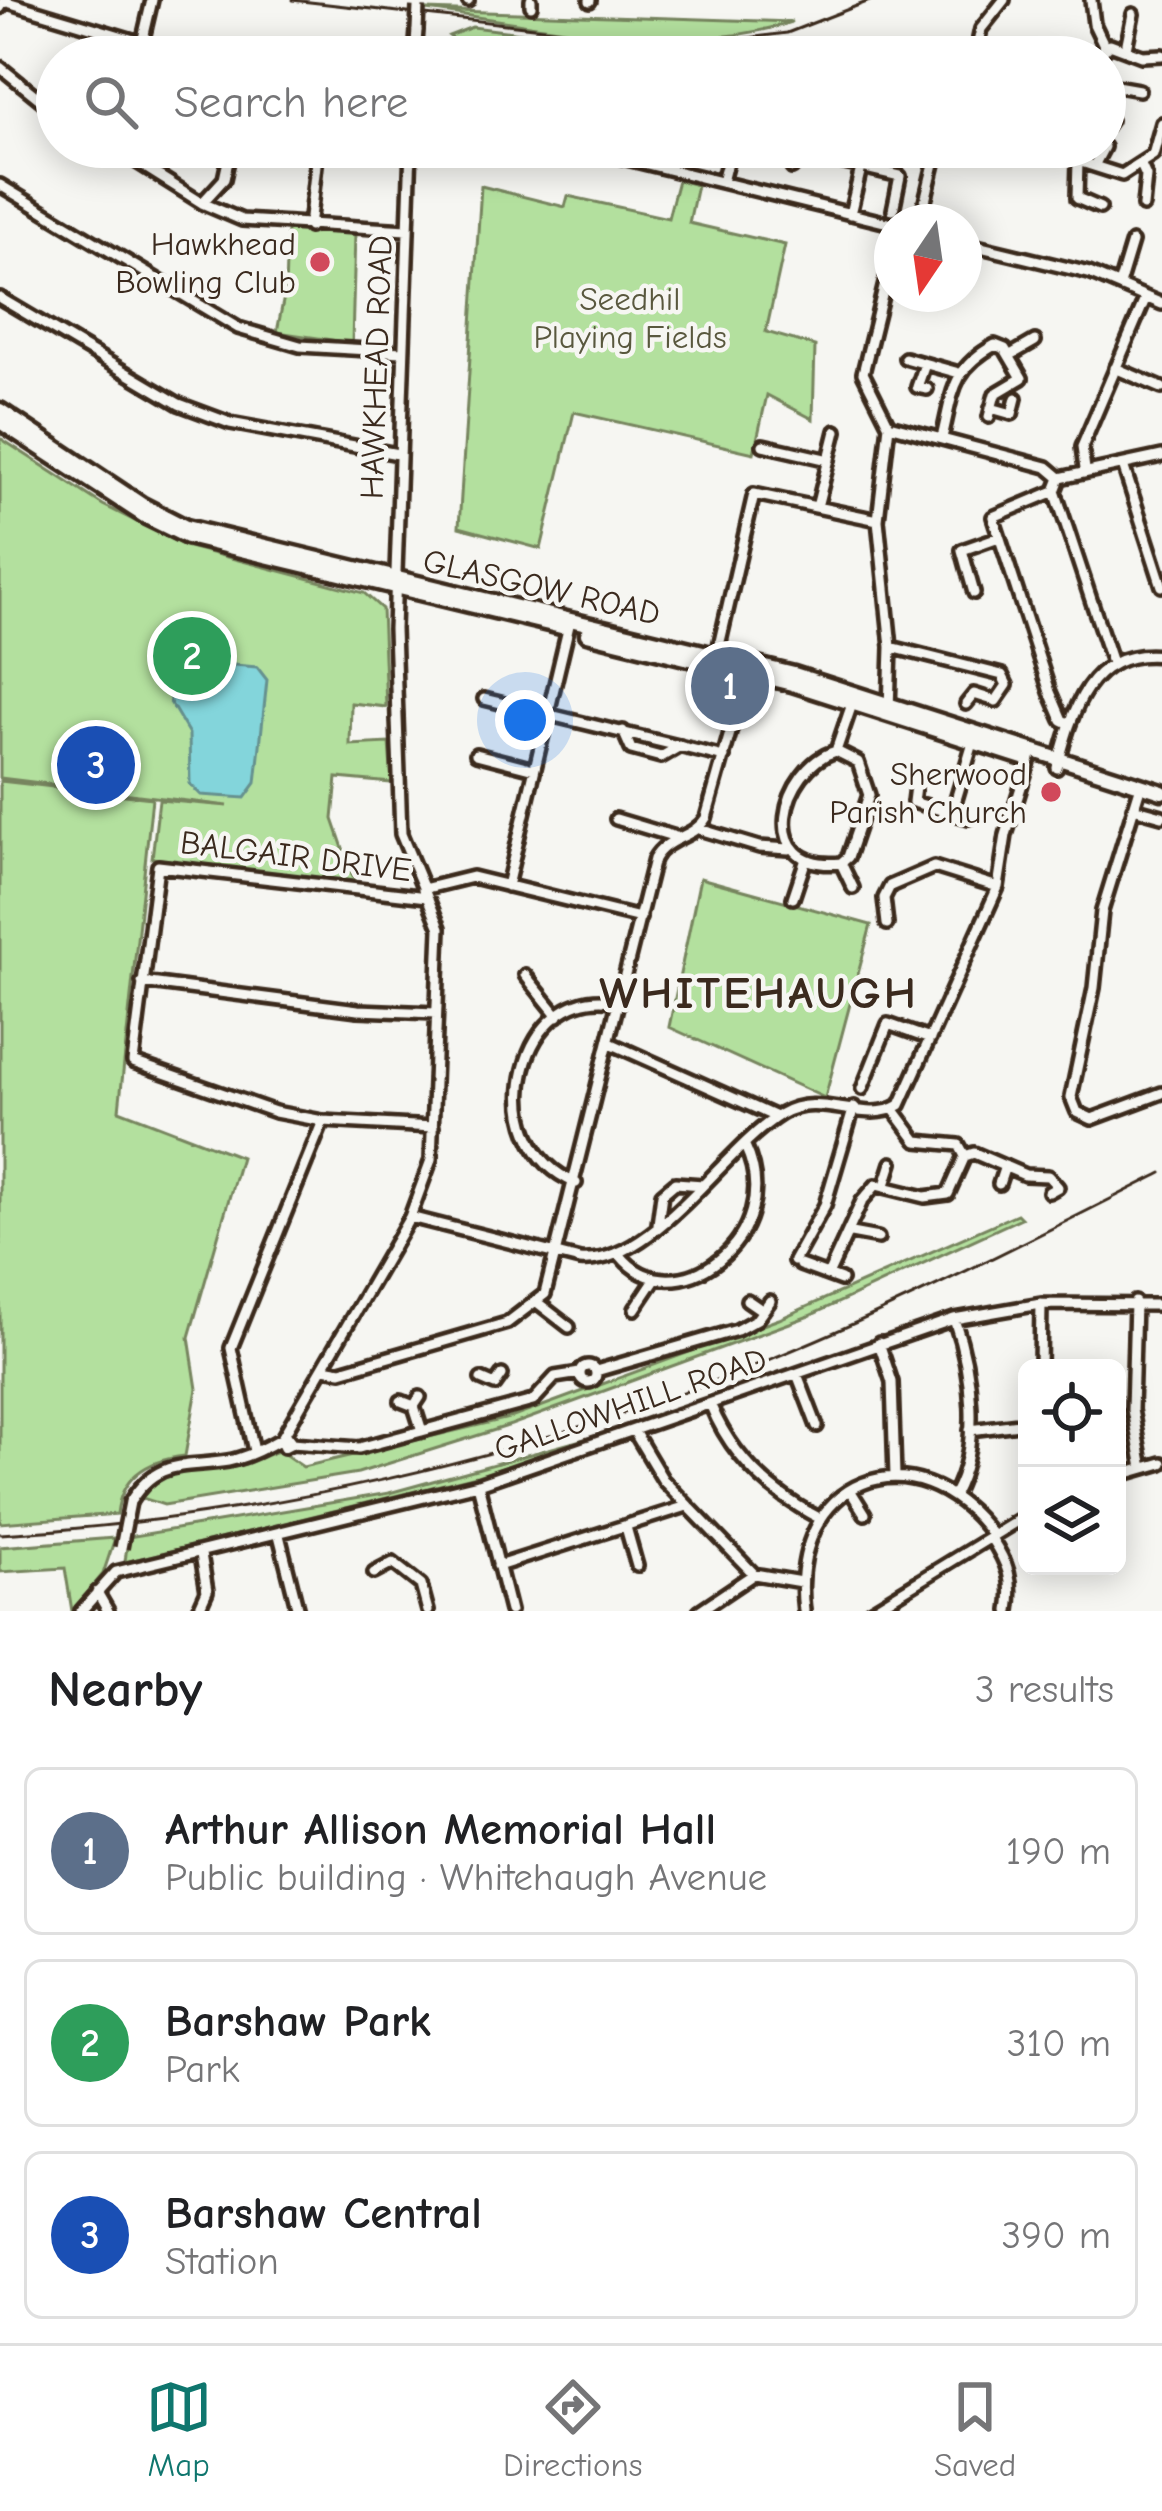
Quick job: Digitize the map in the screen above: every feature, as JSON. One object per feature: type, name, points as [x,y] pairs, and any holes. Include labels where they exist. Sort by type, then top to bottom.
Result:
[{"type":"main road","name":"GLASGOW ROAD","points":[[0,410],[141,504],[185,527],[394,584]]},
{"type":"main road","name":"GLASGOW ROAD","points":[[0,422],[144,516],[187,537],[748,668],[1162,795]]},
{"type":"main road","name":"GLASGOW ROAD","points":[[889,711],[974,743],[1031,756]]},
{"type":"street","points":[[144,36],[152,0]]},
{"type":"street","points":[[979,36],[1004,0]]},
{"type":"street","points":[[1091,0],[1097,36]]},
{"type":"street","points":[[0,8],[4,2],[118,36]]},
{"type":"street","points":[[417,36],[418,3]]},
{"type":"street","points":[[1133,14],[1126,48],[1142,56],[1162,55]]},
{"type":"street","points":[[0,68],[36,96]]},
{"type":"street","points":[[1126,92],[1130,93]]},
{"type":"street","points":[[1102,168],[1116,176],[1141,165],[1159,145],[1162,123]]},
{"type":"street","points":[[1141,165],[1144,201],[1162,200]]},
{"type":"street","points":[[146,168],[202,203],[242,220],[407,230]]},
{"type":"street","points":[[202,203],[224,179],[226,168]]},
{"type":"street","points":[[309,227],[316,168]]},
{"type":"street","name":"HAWKHEAD ROAD","points":[[286,1441],[294,1419],[410,1217],[429,1170],[440,928],[401,835],[394,584],[410,168]]},
{"type":"street","points":[[673,168],[874,220]]},
{"type":"street","points":[[722,182],[725,168]]},
{"type":"street","points":[[850,214],[862,168],[900,176],[894,204]]},
{"type":"street","points":[[924,204],[933,168]]},
{"type":"street","points":[[1077,168],[1073,201],[1100,208]]},
{"type":"street","points":[[0,185],[179,297],[238,328],[300,346],[402,352]]},
{"type":"street","points":[[1119,285],[1132,242]]},
{"type":"street","points":[[982,248],[1119,285],[1162,304]]},
{"type":"street","points":[[1085,469],[1082,446],[1146,297]]},
{"type":"street","points":[[0,298],[179,404],[230,422],[398,454]]},
{"type":"street","points":[[878,312],[863,373],[889,425],[878,520],[891,647],[889,711]]},
{"type":"street","points":[[1009,356],[1035,341]]},
{"type":"street","points":[[942,438],[958,373],[970,359],[995,346],[1009,356],[1022,378],[995,394],[990,412],[1012,414],[1016,398]]},
{"type":"street","points":[[905,358],[958,373]]},
{"type":"street","points":[[925,364],[917,387],[927,389]]},
{"type":"street","points":[[1115,368],[1162,388]]},
{"type":"street","points":[[889,425],[1047,467],[1060,478]]},
{"type":"street","points":[[818,507],[836,430]]},
{"type":"street","points":[[763,445],[829,460]]},
{"type":"street","points":[[785,464],[788,451]]},
{"type":"street","points":[[1112,663],[1055,491],[1060,478],[1085,469],[1162,456]]},
{"type":"street","points":[[1123,465],[1162,586]]},
{"type":"street","points":[[1055,491],[993,517],[1050,692],[1062,720],[1070,724]]},
{"type":"street","points":[[716,660],[754,494],[878,520]]},
{"type":"street","points":[[974,593],[962,550],[999,537]]},
{"type":"street","points":[[507,886],[569,625]]},
{"type":"street","points":[[891,647],[1002,675],[1007,685],[996,701],[974,694],[965,704]]},
{"type":"street","points":[[1058,764],[1086,684],[1112,663],[1162,656]]},
{"type":"street","points":[[699,829],[748,668]]},
{"type":"street","points":[[484,699],[724,757]]},
{"type":"street","points":[[789,849],[786,824],[798,780],[812,761],[836,751],[853,699]]},
{"type":"street","points":[[952,813],[974,743]]},
{"type":"street","points":[[836,751],[858,763],[869,795],[853,849],[841,863]]},
{"type":"street","points":[[476,754],[534,769]]},
{"type":"street","points":[[410,1217],[595,1261],[620,1255],[776,1117],[802,1105],[894,1109],[904,1100],[998,887],[1000,858],[1031,756]]},
{"type":"street","points":[[915,786],[913,802],[969,818]]},
{"type":"street","points":[[1140,788],[1102,910],[1094,988],[1072,1097],[1076,1112],[1092,1119],[1162,1093]]},
{"type":"street","points":[[1133,808],[1162,816]]},
{"type":"street","points":[[616,819],[676,837]]},
{"type":"street","points":[[324,1369],[341,1371],[507,1323],[538,1303],[576,1184],[654,860],[676,837],[699,829],[759,847],[789,849],[805,862],[841,863]]},
{"type":"street","points":[[793,898],[805,862]]},
{"type":"street","points":[[841,863],[853,888]]},
{"type":"street","name":"BALGAIR DRIVE","points":[[142,982],[158,866],[425,893],[472,877],[640,918]]},
{"type":"street","points":[[887,924],[884,898],[890,886],[930,868],[998,887]]},
{"type":"street","points":[[526,975],[558,1016]]},
{"type":"street","points":[[433,1127],[322,1121],[275,1112],[133,1062],[142,982],[358,1010],[436,1013]]},
{"type":"street","points":[[576,1184],[537,1156],[524,1132],[519,1102],[525,1064],[558,1016],[585,1002],[618,1002]]},
{"type":"street","points":[[862,1089],[888,1024],[930,1039]]},
{"type":"street","points":[[610,1043],[776,1117]]},
{"type":"street","points":[[841,1280],[797,1263],[830,1193],[854,1107]]},
{"type":"street","points":[[894,1109],[917,1142],[955,1143],[965,1156]]},
{"type":"street","points":[[254,1451],[231,1348],[322,1121]]},
{"type":"street","points":[[620,1255],[632,1269],[655,1279],[698,1271],[740,1237],[758,1195],[745,1146]]},
{"type":"street","points":[[828,1275],[868,1191],[885,1185],[925,1198],[948,1194],[965,1156],[974,1153],[1048,1176],[1058,1187],[1048,1192]]},
{"type":"street","points":[[885,1185],[892,1163]]},
{"type":"street","points":[[998,1184],[1005,1166]]},
{"type":"street","points":[[658,1224],[662,1194],[675,1183],[703,1185]]},
{"type":"street","points":[[792,1234],[805,1241]]},
{"type":"street","points":[[851,1234],[878,1238]]},
{"type":"street","points":[[635,1309],[655,1279]]},
{"type":"street","points":[[81,1611],[116,1572],[130,1502],[164,1466],[224,1462],[286,1441],[359,1448],[533,1401],[554,1377],[580,1373],[588,1382],[596,1372],[737,1330],[766,1306],[747,1300]]},
{"type":"street","points":[[538,1303],[569,1327]]},
{"type":"street","points":[[1135,1303],[1132,1410],[1143,1468]]},
{"type":"street","points":[[1040,1359],[1041,1304]]},
{"type":"street","name":"GALLOWHILL ROAD","points":[[116,1572],[478,1484],[954,1319],[1041,1304],[1162,1305]]},
{"type":"street","points":[[953,1494],[966,1471],[970,1430],[964,1352],[954,1319]]},
{"type":"street","points":[[879,1343],[892,1382],[896,1476]]},
{"type":"street","points":[[797,1374],[817,1426]]},
{"type":"street","points":[[481,1379],[498,1380],[501,1410]]},
{"type":"street","points":[[401,1401],[417,1402],[422,1431]]},
{"type":"street","points":[[711,1406],[735,1451],[783,1499],[819,1518]]},
{"type":"street","points":[[970,1430],[1018,1424]]},
{"type":"street","points":[[635,1433],[650,1463],[754,1574],[801,1582]]},
{"type":"street","points":[[1126,1474],[1162,1466]]},
{"type":"street","points":[[804,1611],[801,1582],[806,1542],[819,1518],[850,1490],[896,1476],[927,1481],[953,1494],[992,1537],[1013,1586],[1009,1611]]},
{"type":"street","points":[[478,1484],[510,1611]]},
{"type":"street","points":[[850,1490],[865,1514]]},
{"type":"street","points":[[498,1566],[687,1506]]},
{"type":"street","points":[[870,1611],[1018,1521]]},
{"type":"street","points":[[626,1527],[637,1566]]},
{"type":"street","points":[[279,1535],[298,1611]]},
{"type":"street","points":[[861,1611],[992,1537]]},
{"type":"street","points":[[198,1611],[208,1592],[201,1554]]},
{"type":"street","points":[[374,1573],[393,1563],[413,1576],[428,1611]]},
{"type":"street","points":[[699,1611],[754,1574]]},
{"type":"street","points":[[97,1592],[108,1611]]},
{"type":"green space","points":[[425,10],[792,22],[720,36],[610,36]]},
{"type":"green space","points":[[472,27],[546,36],[449,36]]},
{"type":"green space","name":"Seedhil Playing Fields","points":[[678,180],[697,185],[689,223],[785,245],[766,332],[815,346],[813,419],[767,395],[754,453],[574,412],[541,549],[459,527],[481,186],[565,207],[568,196],[668,218]]},
{"type":"green space","name":"Hawkhead Bowling Club","points":[[287,230],[355,233],[352,343],[277,332],[285,291]]},
{"type":"green space","points":[[0,438],[103,505],[185,546],[364,593],[382,609],[386,707],[351,703],[350,745],[389,743],[392,783],[337,778],[333,819],[355,883],[152,858],[159,800],[228,806],[0,778]]},
{"type":"green space","points":[[0,781],[152,798],[119,1110],[241,1157],[189,1337],[197,1389],[185,1456],[139,1472],[124,1489],[117,1514],[0,1523]]},
{"type":"green space","points":[[700,878],[871,925],[825,1098],[669,1027]]},
{"type":"green space","points":[[1017,1214],[1021,1218],[809,1316],[511,1425],[358,1473],[164,1505],[142,1498],[163,1477],[188,1469],[245,1464],[280,1451],[303,1467],[513,1417],[779,1319]]},
{"type":"green space","points":[[643,1423],[477,1476],[125,1562],[128,1537],[389,1493]]},
{"type":"green space","points":[[115,1538],[103,1574],[72,1611],[65,1568],[0,1572],[0,1547]]},
{"type":"water","points":[[210,663],[257,667],[267,680],[256,783],[245,798],[201,795],[190,784],[189,734],[170,702],[169,685],[178,673]]},
{"type":"railway","points":[[292,0],[613,36]]},
{"type":"railway","points":[[764,36],[787,33],[872,0]]},
{"type":"railway","points":[[0,1534],[96,1527],[287,1500],[476,1457],[569,1430],[751,1367],[856,1323],[1162,1173]]},
{"type":"place","name":"Hawkhead Bowling Club","points":[[320,262]]},
{"type":"place","name":"Barshaw Park","points":[[192,656]]},
{"type":"place","name":"Arthur Allison Memorial Hall","points":[[730,686]]},
{"type":"place","name":"Barshaw Central","points":[[96,765]]},
{"type":"place","name":"Sherwood Parish Church","points":[[1051,792]]},
{"type":"district","name":"WHITEHAUGH","points":[[759,992]]}]
